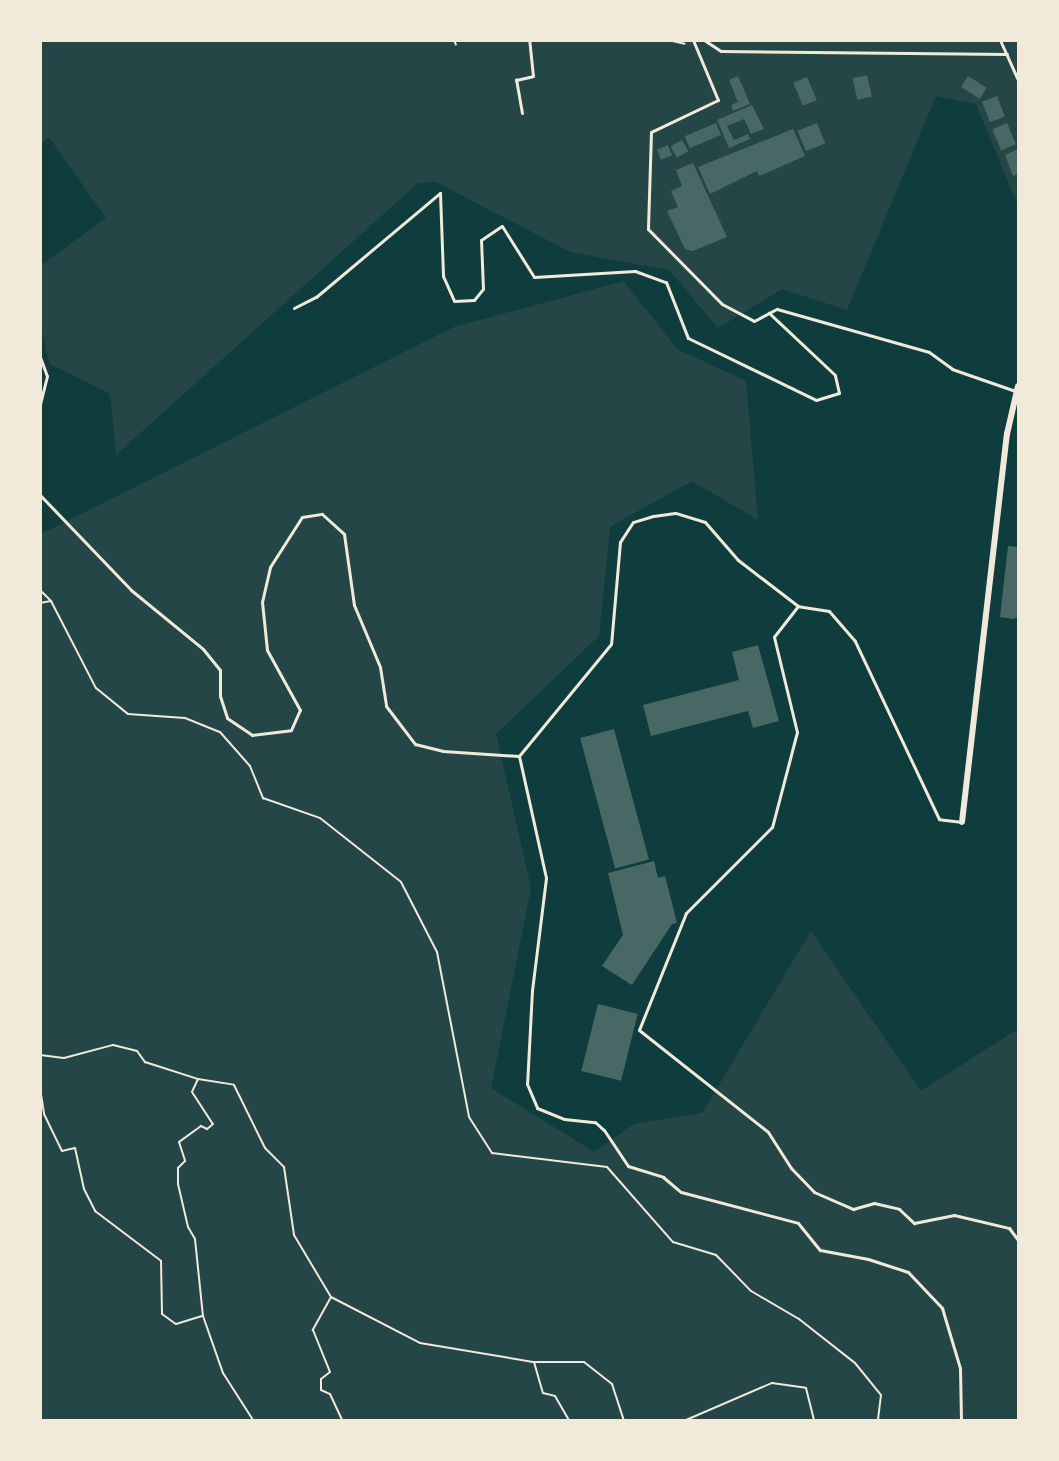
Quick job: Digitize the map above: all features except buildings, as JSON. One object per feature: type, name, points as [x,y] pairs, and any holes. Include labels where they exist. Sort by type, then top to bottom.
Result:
[{"type":"street","points":[[962,822],[1017,388]]},
{"type":"lane","points":[[522,113],[516,80],[533,76],[527,49],[529,40]]},
{"type":"lane","points":[[693,40],[718,100],[651,132],[648,229],[722,304],[754,321],[777,309],[929,352],[952,369],[1017,388]]},
{"type":"lane","points":[[704,40],[721,51],[1007,54]]},
{"type":"lane","points":[[1000,40],[1018,80]]},
{"type":"lane","points":[[294,308],[316,297],[440,194],[443,276],[454,301],[474,300],[483,288],[481,240],[502,226],[534,277],[635,271],[666,282],[688,338],[816,400],[839,393],[835,375],[769,313]]},
{"type":"lane","points":[[40,357],[47,376],[40,404]]},
{"type":"lane","points":[[40,495],[131,590],[203,649],[220,670],[220,696],[227,718],[252,735],[291,730],[300,710],[267,650],[262,602],[270,567],[302,517],[322,514],[344,534],[354,605],[380,667],[386,706],[416,744],[443,751],[519,756]]},
{"type":"lane","points":[[519,756],[611,644],[620,542],[633,522],[675,513],[705,522],[738,560],[798,606],[829,611],[855,641],[939,819],[962,822]]},
{"type":"lane","points":[[798,606],[774,637],[796,732],[772,827],[686,912],[639,1030],[768,1132],[791,1168],[814,1192],[854,1209],[874,1203],[899,1209],[914,1223],[954,1215],[1009,1228],[1018,1240]]},
{"type":"lane","points":[[519,756],[546,878],[532,990],[527,1084],[537,1108],[564,1119],[595,1122],[628,1166],[663,1177],[681,1192],[798,1223],[820,1250],[868,1258],[908,1272],[942,1308],[960,1368],[961,1420]]},
{"type":"path","points":[[454,40],[456,45]]},
{"type":"path","points":[[40,590],[51,602],[96,688],[128,714],[185,718],[220,732],[249,766],[263,798],[320,818],[401,882],[437,952],[469,1117],[492,1153],[607,1167],[673,1242],[716,1255],[752,1290],[799,1319],[855,1363],[881,1395],[878,1420]]},
{"type":"path","points":[[40,603],[51,602]]},
{"type":"path","points":[[40,1055],[64,1058],[113,1045],[137,1051],[145,1062],[198,1079],[234,1084],[247,1105],[265,1148],[284,1167],[294,1235],[331,1298],[420,1343],[465,1353],[534,1362],[584,1362],[612,1383],[624,1420]]},
{"type":"path","points":[[198,1079],[192,1092],[213,1124],[207,1129],[201,1126],[179,1142],[185,1161],[178,1168],[178,1184],[188,1227],[195,1239],[203,1316],[223,1373],[253,1420]]},
{"type":"path","points":[[40,1088],[44,1114],[62,1151],[75,1148],[84,1189],[95,1211],[161,1261],[162,1314],[176,1324],[203,1316]]},
{"type":"path","points":[[331,1298],[313,1330],[330,1372],[321,1379],[321,1390],[330,1394],[342,1420]]},
{"type":"path","points":[[534,1362],[543,1393],[555,1396],[569,1420]]},
{"type":"path","points":[[686,1420],[772,1383],[806,1388],[814,1420]]},
{"type":"shaded area","points":[[41,41],[1018,41],[1018,206],[976,104],[936,96],[847,310],[782,289],[718,328],[669,270],[570,252],[436,182],[418,183],[116,455],[110,394],[50,364],[40,324],[41,265],[106,218],[49,137],[41,144]]},
{"type":"shaded area","points":[[624,281],[677,349],[746,381],[758,520],[692,481],[610,527],[599,636],[496,734],[531,888],[491,1088],[594,1152],[634,1124],[702,1113],[811,931],[921,1091],[1018,1029],[1018,1420],[41,1420],[41,534],[454,327]]}]
